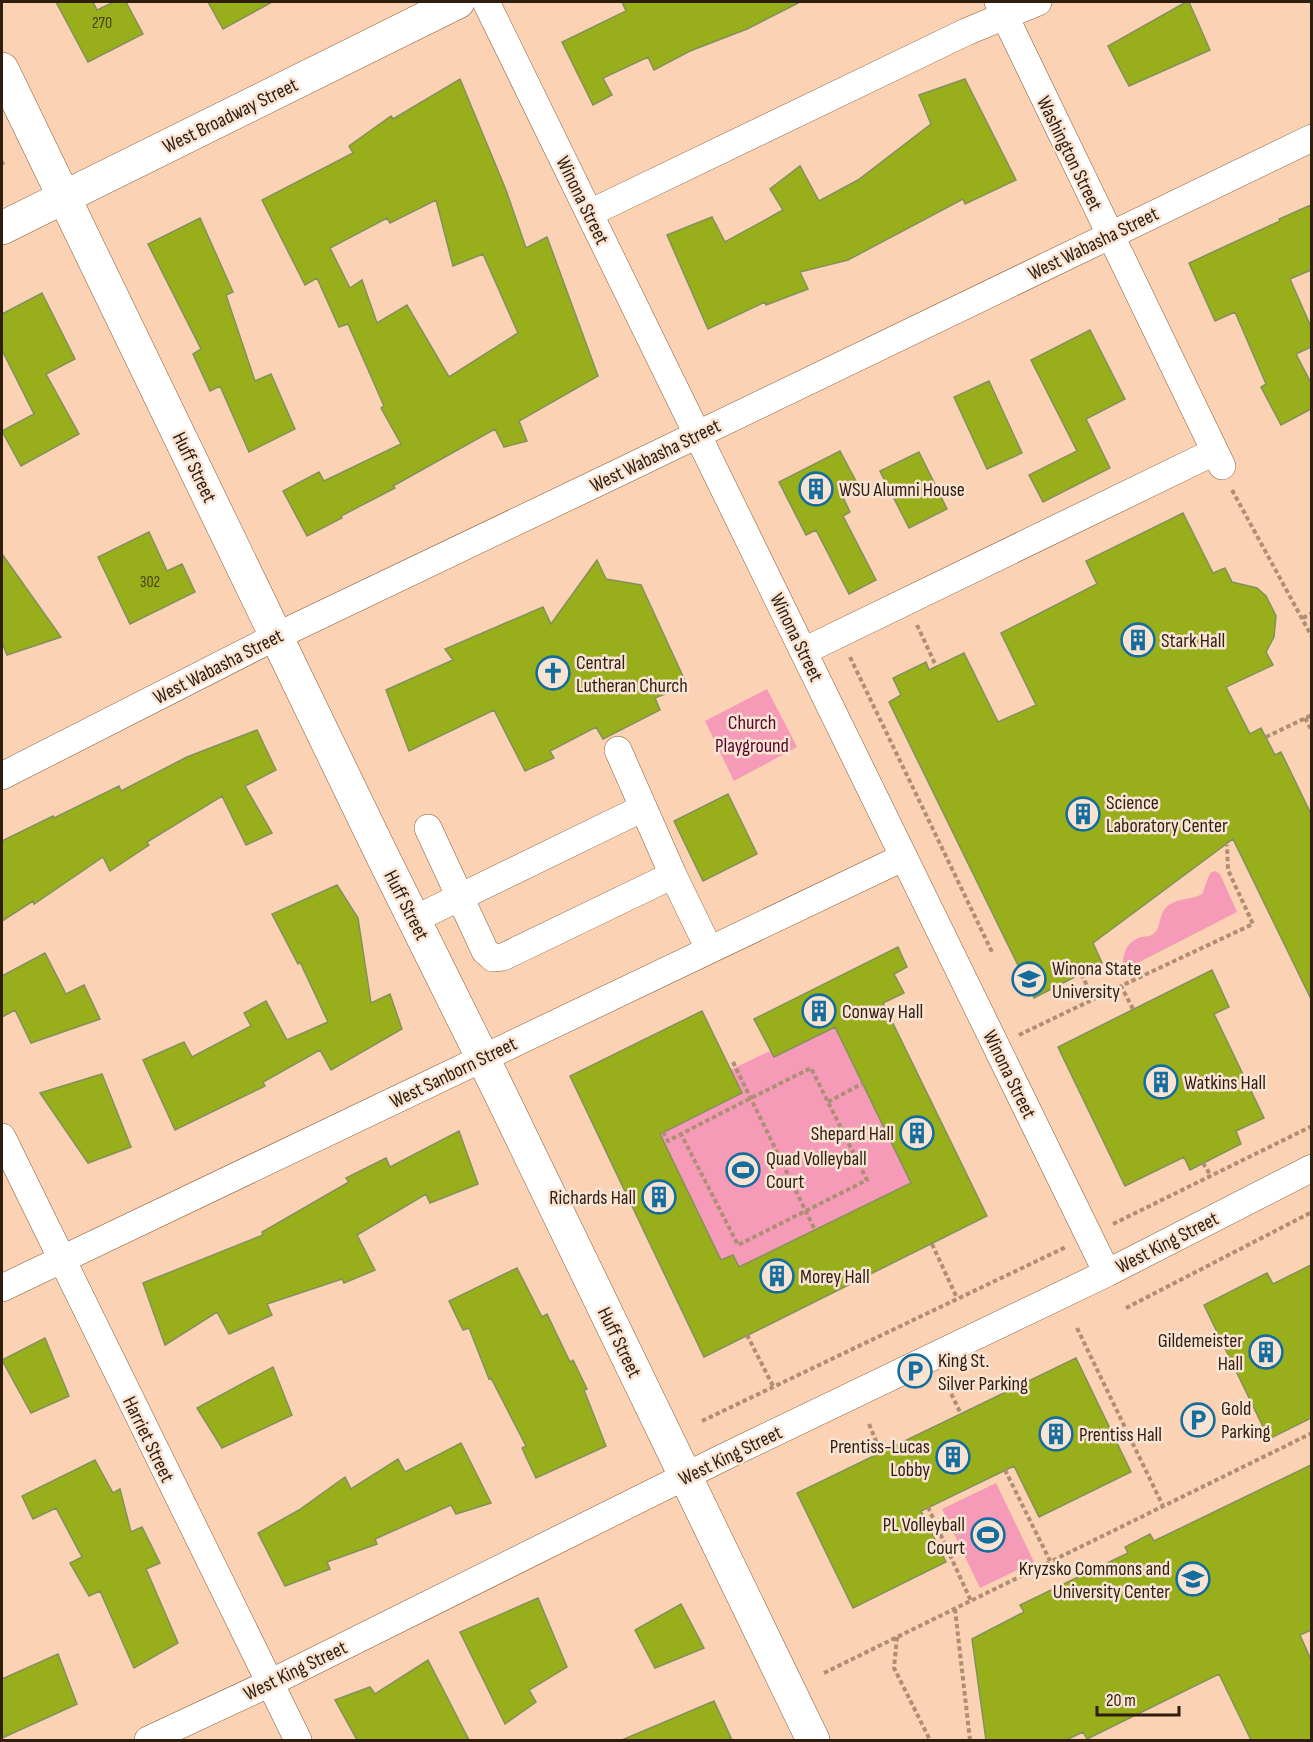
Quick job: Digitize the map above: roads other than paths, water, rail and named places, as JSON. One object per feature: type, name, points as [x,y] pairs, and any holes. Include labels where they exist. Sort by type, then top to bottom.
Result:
[{"type":"main road","name":"West Broadway Street","points":[[2,228],[458,2]]},
{"type":"main road","name":"Huff Street","points":[[2,69],[813,1740]]},
{"type":"street","name":"Winona Street","points":[[486,2],[1107,1273]]},
{"type":"street","points":[[590,213],[634,194],[966,32],[1001,9],[1038,2]]},
{"type":"street","name":"Washington Street","points":[[804,651],[1222,468],[1001,9]]},
{"type":"street","name":"West Wabasha Street","points":[[2,776],[277,636],[1311,138]]},
{"type":"street","points":[[618,750],[673,875],[709,949]]},
{"type":"street","points":[[415,919],[643,808]]},
{"type":"street","points":[[428,828],[485,951],[493,958],[503,957],[673,875]]},
{"type":"street","name":"West Sanborn Street","points":[[2,1288],[60,1258],[904,857]]},
{"type":"street","name":"Harriet Street","points":[[2,1137],[298,1740]]},
{"type":"street","name":"West King Street","points":[[148,1740],[270,1683],[685,1477],[1107,1273],[1311,1168]]},
{"type":"place","name":"WSU Alumni House","points":[[816,489]]},
{"type":"place","name":"Stark Hall","points":[[1138,640]]},
{"type":"place","name":"Central Lutheran Church","points":[[553,673]]},
{"type":"place","name":"Science Laboratory Center","points":[[1083,814]]},
{"type":"place","name":"Winona State University","points":[[1029,979]]},
{"type":"place","name":"Conway Hall","points":[[819,1011]]},
{"type":"place","name":"Watkins Hall","points":[[1161,1082]]},
{"type":"place","name":"Shepard Hall","points":[[917,1133]]},
{"type":"place","name":"Quad Volleyball Court","points":[[743,1170]]},
{"type":"place","name":"Richards Hall","points":[[659,1197]]},
{"type":"place","name":"Morey Hall","points":[[777,1276]]},
{"type":"place","name":"Gildemeister Hall","points":[[1266,1352]]},
{"type":"place","name":"King St. Silver Parking","points":[[915,1371]]},
{"type":"place","name":"Gold Parking","points":[[1198,1420]]},
{"type":"place","name":"Prentiss Hall","points":[[1056,1434]]},
{"type":"place","name":"Prentiss-Lucas Lobby","points":[[953,1457]]},
{"type":"place","name":"PL Volleyball Court","points":[[988,1535]]},
{"type":"place","name":"Kryzsko Commons and University Center","points":[[1193,1579]]},
{"type":"park label","name":"Church Playground","points":[[752,734]]}]
